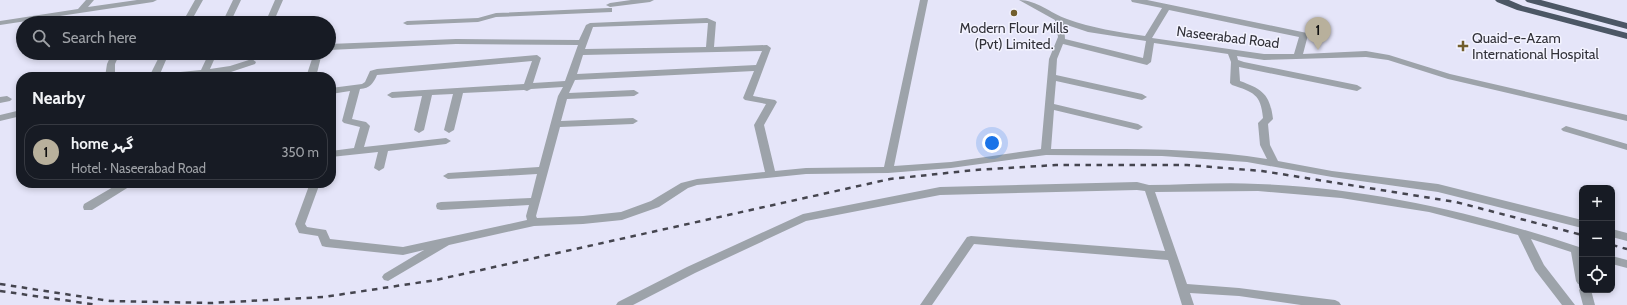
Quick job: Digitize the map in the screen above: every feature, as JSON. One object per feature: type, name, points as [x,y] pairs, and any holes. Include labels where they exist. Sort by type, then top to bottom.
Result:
[{"type":"highway","points":[[1500,0],[1520,8],[1627,36]]},
{"type":"highway","points":[[1512,0],[1627,31]]},
{"type":"highway","points":[[1530,0],[1627,26]]},
{"type":"highway","points":[[1538,0],[1627,22]]},
{"type":"street","points":[[81,10],[90,0]]},
{"type":"street","points":[[47,16],[149,0]]},
{"type":"street","points":[[191,16],[199,0]]},
{"type":"street","points":[[229,16],[237,0]]},
{"type":"street","points":[[272,16],[279,0]]},
{"type":"street","points":[[407,24],[478,20],[496,16],[650,0]]},
{"type":"street","points":[[888,170],[924,0]]},
{"type":"street","name":"Naseerabad Road","points":[[1023,0],[1059,19],[1088,29],[1149,40],[1264,57],[1366,54],[1389,58],[1436,72],[1627,118]]},
{"type":"street","points":[[1135,0],[1304,35],[1298,57]]},
{"type":"street","points":[[608,24],[610,5]]},
{"type":"street","points":[[1061,41],[1147,62],[1149,40],[1167,7]]},
{"type":"street","points":[[1046,152],[1053,59],[1062,37],[1059,19]]},
{"type":"street","points":[[534,222],[531,216],[534,201],[564,96],[590,25],[707,20],[712,22],[710,50]]},
{"type":"street","points":[[2,24],[16,22]]},
{"type":"street","points":[[336,47],[358,45],[517,40],[581,47],[710,50],[767,48],[748,98],[772,102],[759,125],[771,174]]},
{"type":"street","points":[[1232,53],[1232,58],[1235,63],[1235,83],[1252,88],[1262,94],[1268,119],[1263,123],[1265,145],[1274,164]]},
{"type":"street","points":[[336,90],[366,86],[369,84],[373,73],[377,72],[537,58],[526,88]]},
{"type":"street","points":[[111,72],[113,60]]},
{"type":"street","points":[[157,72],[162,60]]},
{"type":"street","points":[[205,72],[210,60]]},
{"type":"street","points":[[312,72],[316,60]]},
{"type":"street","points":[[215,72],[231,69],[252,62]]},
{"type":"street","points":[[1235,63],[1357,88]]},
{"type":"street","points":[[392,95],[459,90],[526,88],[571,80],[759,68]]},
{"type":"street","points":[[1051,77],[1142,97]]},
{"type":"street","points":[[356,87],[347,121],[363,124],[365,126],[358,151]]},
{"type":"street","points":[[449,130],[459,90]]},
{"type":"street","points":[[419,130],[428,92]]},
{"type":"street","points":[[564,96],[634,93]]},
{"type":"street","points":[[1049,106],[1138,128]]},
{"type":"street","points":[[0,118],[16,114]]},
{"type":"street","points":[[557,124],[633,122]]},
{"type":"street","points":[[1566,129],[1627,148]]},
{"type":"street","points":[[336,153],[446,141]]},
{"type":"street","points":[[379,168],[384,148]]},
{"type":"street","points":[[313,188],[300,224],[302,230],[322,233],[326,243],[403,251],[534,222],[583,220],[622,216],[655,204],[685,185],[717,179],[806,171],[888,170],[951,165],[1046,152],[1162,153],[1247,159],[1332,174],[1438,188],[1579,223]]},
{"type":"street","points":[[448,176],[543,170]]},
{"type":"street","points":[[622,305],[691,270],[803,218],[940,192],[1137,186],[1149,189],[1258,187],[1341,194],[1429,208],[1522,232],[1579,251]]},
{"type":"street","points":[[88,207],[120,188]]},
{"type":"street","points":[[1149,189],[1188,305]]},
{"type":"street","points":[[441,206],[534,201]]},
{"type":"street","points":[[1522,232],[1539,268],[1569,305]]},
{"type":"street","points":[[1615,234],[1627,237]]},
{"type":"street","points":[[926,305],[971,240],[1172,256]]},
{"type":"street","points":[[388,277],[446,242]]},
{"type":"street","points":[[1615,261],[1627,264]]},
{"type":"street","points":[[1182,288],[1239,292],[1335,305]]},
{"type":"street","points":[[1586,293],[1589,305]]},
{"type":"railway","points":[[0,284],[110,301],[211,303],[324,297],[436,280],[890,179],[975,170],[1056,165],[1187,165],[1262,171],[1456,202],[1579,234]]},
{"type":"railway","points":[[1615,246],[1627,249]]},
{"type":"railway","points":[[0,291],[98,305]]},
{"type":"place","name":"Modern Flour Mills (Pvt) Limited.","points":[[1014,13]]},
{"type":"place","name":"Quaid-e-Azam International Hospital","points":[[1463,46]]},
{"type":"place","name":"home گہر","points":[[1318,50]]}]
